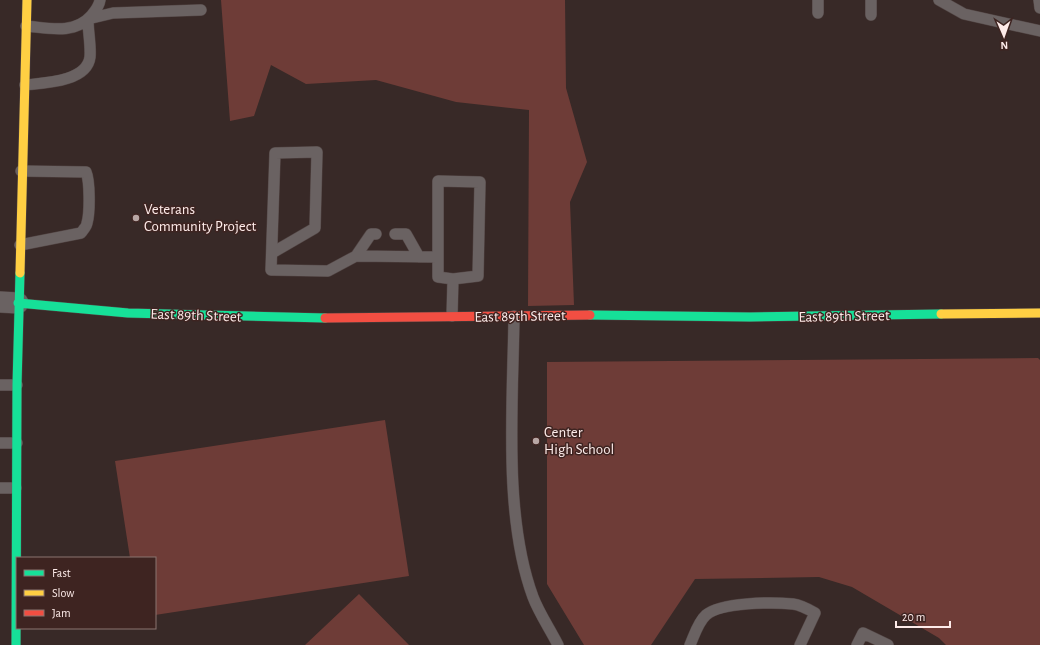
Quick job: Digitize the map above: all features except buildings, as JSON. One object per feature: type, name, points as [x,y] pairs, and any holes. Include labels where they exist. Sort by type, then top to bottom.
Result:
[{"type":"street","points":[[16,645],[17,385],[9,302],[20,245],[27,0]]},
{"type":"street","name":"East 89th Street","points":[[9,302],[128,313],[299,318],[593,315],[750,317],[1040,313]]},
{"type":"lane","points":[[26,26],[65,30],[73,28],[88,19],[98,8],[100,0]]},
{"type":"lane","points":[[818,0],[818,13]]},
{"type":"lane","points":[[871,0],[871,15]]},
{"type":"lane","points":[[939,0],[964,14],[1040,31]]},
{"type":"lane","points":[[1039,0],[1040,8]]},
{"type":"lane","points":[[88,19],[113,13],[202,10]]},
{"type":"lane","points":[[25,85],[64,80],[86,68],[90,58],[88,19]]},
{"type":"lane","points":[[272,253],[315,228],[317,152],[275,153],[271,270],[328,271],[356,256],[371,234],[376,234]]},
{"type":"lane","points":[[20,245],[81,233],[87,223],[88,200],[88,177],[86,172],[21,171]]},
{"type":"lane","points":[[438,181],[480,182],[478,276],[453,279],[438,277],[438,181]]},
{"type":"lane","points":[[396,234],[406,234],[419,257]]},
{"type":"lane","points":[[356,256],[438,257]]},
{"type":"lane","points":[[452,316],[453,279]]},
{"type":"lane","points":[[514,316],[513,455],[517,524],[527,577],[533,598],[558,645]]},
{"type":"lane","points":[[0,384],[17,385]]},
{"type":"lane","points":[[0,443],[17,443]]},
{"type":"lane","points":[[0,488],[16,488]]},
{"type":"lane","points":[[690,645],[704,616],[710,612],[729,607],[762,604],[792,604],[816,613],[800,645]]},
{"type":"lane","points":[[857,645],[863,633],[888,645]]},
{"type":"shaded area","points":[[221,0],[565,0],[566,88],[587,162],[570,202],[574,305],[528,306],[529,110],[456,102],[376,80],[306,84],[271,65],[254,116],[230,121]]},
{"type":"shaded area","points":[[1038,358],[1040,360],[1040,645],[946,645],[939,638],[852,587],[819,577],[695,579],[651,645],[584,645],[547,584],[547,362]]},
{"type":"shaded area","points":[[385,420],[409,576],[156,615],[156,557],[130,557],[115,461]]},
{"type":"shaded area","points":[[359,594],[409,645],[305,645]]},
{"type":"traffic: fast","points":[[16,557],[17,385],[20,273]]},
{"type":"traffic: fast","points":[[18,303],[128,313],[325,318]]},
{"type":"traffic: fast","points":[[590,315],[750,317],[941,314]]},
{"type":"traffic: fast","points":[[16,629],[16,645]]},
{"type":"traffic: slow","points":[[20,273],[27,0]]},
{"type":"traffic: slow","points":[[941,314],[1040,313]]},
{"type":"traffic: jam","points":[[325,318],[590,315]]},
{"type":"place","name":"Veterans Community Project","points":[[136,218]]},
{"type":"place","name":"Center High School","points":[[536,441]]}]
